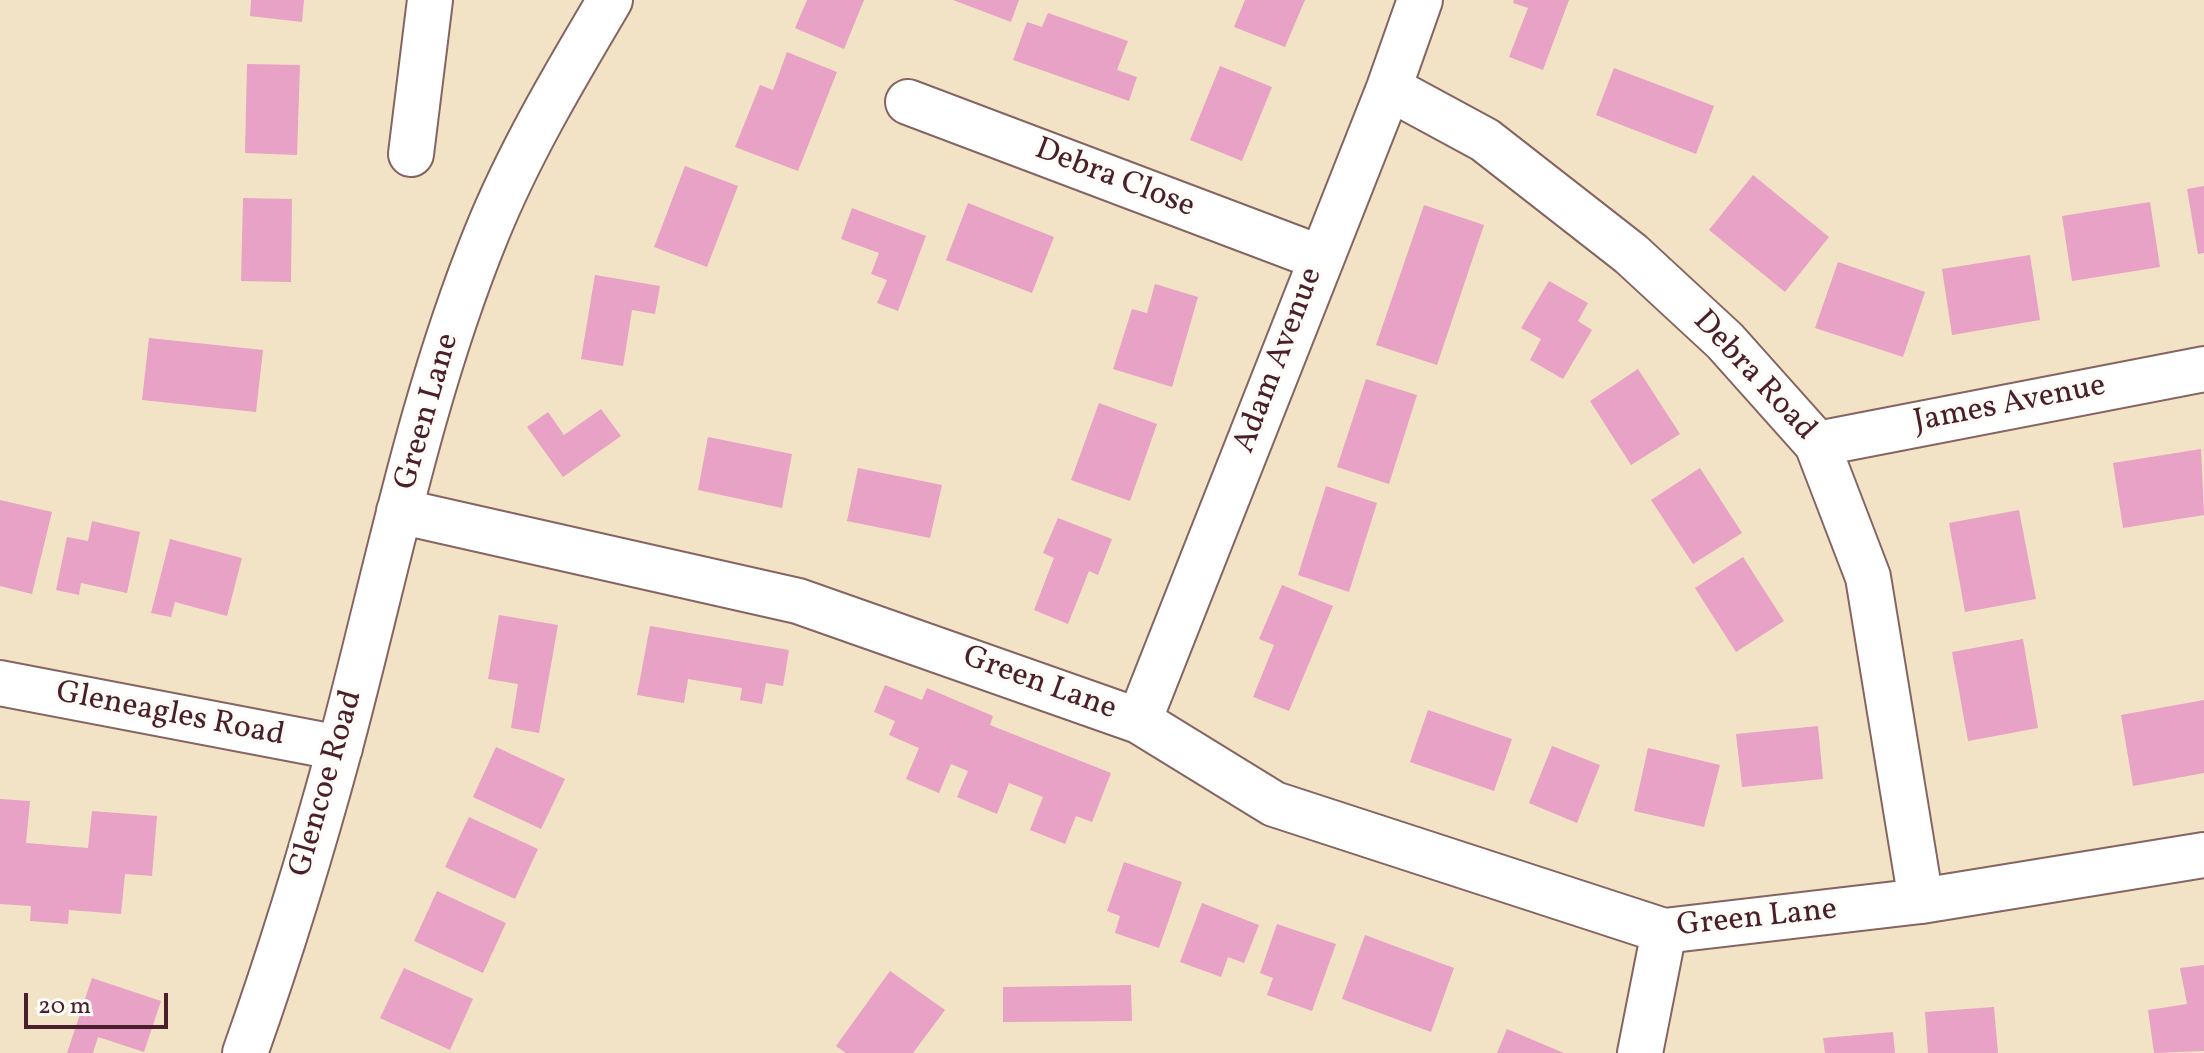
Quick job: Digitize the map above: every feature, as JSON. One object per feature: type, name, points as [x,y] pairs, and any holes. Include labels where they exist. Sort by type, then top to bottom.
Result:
[{"type":"street","points":[[411,154],[430,0]]},
{"type":"street","name":"Green Lane","points":[[610,0],[552,99],[486,235],[452,331],[399,511],[798,601],[1139,721],[1274,804],[1664,931],[1921,901],[2204,855]]},
{"type":"street","name":"Adam Avenue","points":[[1139,721],[1389,88],[1420,0]]},
{"type":"street","name":"Debra Road","points":[[1389,88],[1485,140],[1631,254],[1725,341],[1817,444],[1868,577],[1921,901]]},
{"type":"street","name":"Debra Close","points":[[908,102],[1321,258]]},
{"type":"street","name":"James Avenue","points":[[1817,444],[2204,369]]},
{"type":"street","name":"Glencoe Road","points":[[245,1053],[275,968],[340,748],[399,511]]},
{"type":"street","name":"Gleneagles Road","points":[[0,683],[340,748]]},
{"type":"street","points":[[1640,1053],[1664,931]]},
{"type":"building","points":[[251,0],[304,0],[302,22],[250,16]]},
{"type":"building","points":[[807,0],[864,0],[844,49],[795,28]]},
{"type":"building","points":[[953,0],[1019,0],[1011,22]]},
{"type":"building","points":[[1245,0],[1305,0],[1285,47],[1234,27]]},
{"type":"building","points":[[1514,0],[1569,0],[1543,70],[1509,57],[1528,8],[1513,3]]},
{"type":"building","points":[[1048,13],[1128,41],[1117,70],[1137,77],[1129,101],[1013,60],[1027,22],[1042,27]]},
{"type":"building","points":[[787,52],[837,72],[798,171],[735,147],[760,85],[773,90]]},
{"type":"building","points":[[247,64],[300,65],[297,155],[245,153]]},
{"type":"building","points":[[1220,66],[1272,87],[1242,161],[1190,140]]},
{"type":"building","points":[[1614,68],[1714,106],[1696,154],[1596,115]]},
{"type":"building","points":[[685,166],[738,186],[707,267],[654,247]]},
{"type":"building","points":[[1753,175],[1829,237],[1785,292],[1709,230]]},
{"type":"building","points":[[2204,186],[2204,253],[2198,254],[2187,189]]},
{"type":"building","points":[[243,198],[292,199],[291,282],[241,281]]},
{"type":"building","points":[[2150,202],[2160,267],[2072,281],[2062,216]]},
{"type":"building","points":[[968,203],[1054,237],[1032,293],[946,260]]},
{"type":"building","points":[[1424,205],[1484,225],[1437,365],[1376,345]]},
{"type":"building","points":[[852,208],[926,236],[898,311],[877,303],[887,280],[871,274],[879,253],[841,239]]},
{"type":"building","points":[[2030,255],[2040,320],[1952,335],[1942,269]]},
{"type":"building","points":[[1838,262],[1925,292],[1903,357],[1815,328]]},
{"type":"building","points":[[595,275],[660,286],[655,314],[632,310],[623,366],[581,359]]},
{"type":"building","points":[[1549,281],[1588,303],[1578,321],[1592,330],[1563,379],[1530,360],[1541,339],[1521,328]]},
{"type":"building","points":[[1155,284],[1198,297],[1172,387],[1113,369],[1132,309],[1147,313]]},
{"type":"building","points":[[149,338],[263,350],[256,412],[142,400]]},
{"type":"building","points":[[1638,369],[1680,434],[1631,465],[1590,401]]},
{"type":"building","points":[[1366,379],[1417,395],[1389,484],[1337,467]]},
{"type":"building","points":[[1099,403],[1157,424],[1130,501],[1071,480]]},
{"type":"building","points":[[601,409],[621,436],[563,477],[527,427],[548,412],[564,435]]},
{"type":"building","points":[[708,437],[792,454],[782,508],[698,490]]},
{"type":"building","points":[[2201,449],[2204,515],[2123,528],[2113,463]]},
{"type":"building","points":[[858,468],[942,485],[930,538],[847,521]]},
{"type":"building","points":[[1700,468],[1742,533],[1693,564],[1651,500]]},
{"type":"building","points":[[1326,486],[1377,503],[1349,592],[1298,575]]},
{"type":"building","points":[[0,500],[52,512],[32,594],[0,586]]},
{"type":"building","points":[[2019,510],[2036,599],[1965,612],[1949,523]]},
{"type":"building","points":[[1058,518],[1112,539],[1098,575],[1089,571],[1068,624],[1034,610],[1054,558],[1043,553]]},
{"type":"building","points":[[92,521],[140,532],[127,593],[81,583],[79,595],[56,590],[67,537],[88,541]]},
{"type":"building","points":[[170,539],[242,558],[227,616],[175,602],[171,617],[151,613]]},
{"type":"building","points":[[1743,557],[1784,621],[1736,652],[1695,588]]},
{"type":"building","points":[[1282,585],[1333,606],[1289,711],[1253,697],[1274,645],[1259,639]]},
{"type":"building","points":[[499,615],[558,625],[539,733],[511,728],[518,684],[488,679]]},
{"type":"building","points":[[650,626],[789,650],[783,686],[766,683],[762,704],[740,700],[742,688],[688,679],[684,703],[637,695]]},
{"type":"building","points":[[2023,639],[2038,728],[1968,741],[1952,652]]},
{"type":"building","points":[[885,685],[922,700],[927,688],[993,716],[990,725],[1111,773],[1092,822],[1076,816],[1065,844],[1030,830],[1043,797],[1009,783],[997,814],[957,797],[968,771],[951,764],[939,793],[906,779],[919,748],[889,735],[895,721],[874,712]]},
{"type":"building","points":[[2204,700],[2204,773],[2133,786],[2121,715]]},
{"type":"building","points":[[1428,710],[1512,739],[1494,791],[1410,762]]},
{"type":"building","points":[[1818,726],[1823,779],[1742,787],[1736,734]]},
{"type":"building","points":[[1552,746],[1600,765],[1577,823],[1529,803]]},
{"type":"building","points":[[496,747],[565,779],[541,829],[473,797]]},
{"type":"building","points":[[1648,748],[1720,765],[1704,827],[1634,811]]},
{"type":"building","points":[[0,799],[30,801],[26,843],[88,848],[92,811],[157,816],[152,876],[125,874],[121,914],[69,910],[68,924],[30,921],[31,906],[0,904]]},
{"type":"building","points":[[469,817],[538,849],[515,899],[445,867]]},
{"type":"building","points":[[1124,862],[1182,882],[1159,948],[1115,933],[1120,916],[1107,911]]},
{"type":"building","points":[[437,891],[506,923],[483,973],[414,941]]},
{"type":"building","points":[[1202,903],[1259,925],[1244,963],[1228,957],[1221,977],[1180,962]]},
{"type":"building","points":[[1277,924],[1336,944],[1312,1011],[1267,995],[1273,978],[1260,973]]},
{"type":"building","points":[[1365,935],[1454,968],[1431,1032],[1342,999]]},
{"type":"building","points":[[2204,965],[2204,1051],[2154,1053],[2148,1010],[2187,1004],[2180,968]]},
{"type":"building","points":[[404,968],[473,999],[450,1050],[380,1018]]},
{"type":"building","points":[[890,971],[945,1010],[913,1053],[846,1053],[836,1046]]},
{"type":"building","points":[[92,978],[161,1001],[144,1052],[98,1037],[93,1053],[67,1053]]},
{"type":"building","points":[[1131,985],[1132,1021],[1003,1022],[1003,987]]},
{"type":"building","points":[[1994,1007],[1998,1053],[1928,1053],[1925,1012]]},
{"type":"building","points":[[1507,1029],[1564,1053],[1497,1053]]},
{"type":"building","points":[[1893,1032],[1895,1053],[1825,1053],[1823,1038]]}]
